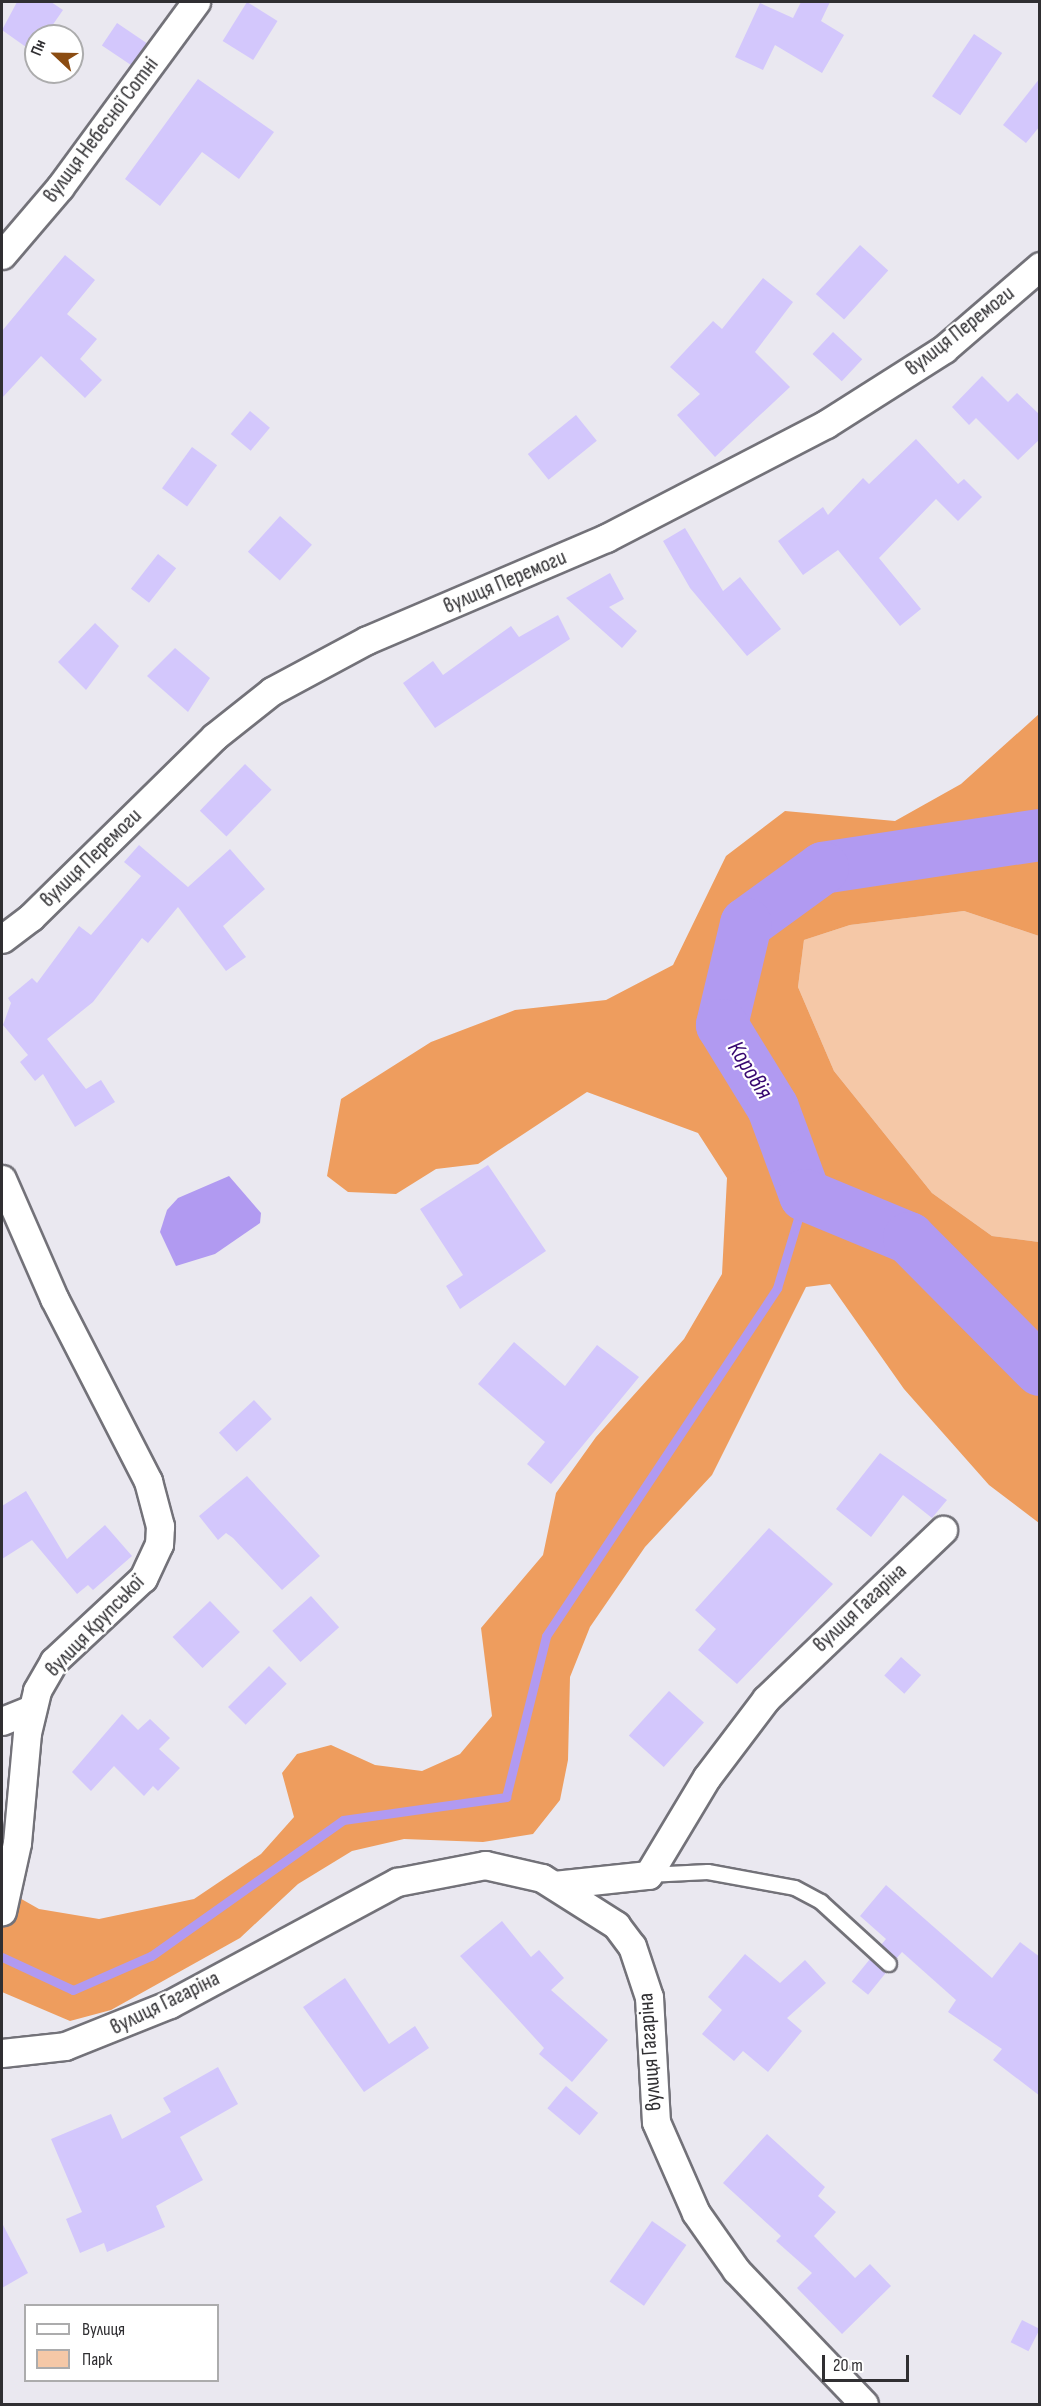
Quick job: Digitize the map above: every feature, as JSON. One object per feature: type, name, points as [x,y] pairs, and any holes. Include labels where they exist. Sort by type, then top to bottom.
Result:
[{"type":"street","name":"вулиця Небесної Сотні","points":[[2,255],[60,187],[196,2]]},
{"type":"street","name":"вулиця Перемоги","points":[[2,939],[31,917],[214,737],[272,691],[367,640],[606,538],[826,424],[944,349],[1040,266]]},
{"type":"street","name":"вулиця Крупської","points":[[2,1179],[54,1298],[148,1481],[160,1526],[153,1562],[132,1591],[54,1661],[32,1709],[12,1868],[2,1911]]},
{"type":"street","name":"вулиця Гагаріна","points":[[648,1875],[707,1777],[766,1699],[943,1530]]},
{"type":"street","points":[[2,1721],[32,1709]]},
{"type":"street","name":"вулиця Гагаріна","points":[[2,2053],[65,2046],[160,2009],[384,1887],[412,1877],[485,1865],[525,1871],[555,1885],[615,1925],[632,1946],[649,1997],[656,2122],[696,2213],[736,2270],[864,2404]]},
{"type":"street","points":[[555,1885],[648,1875]]},
{"type":"lane","points":[[648,1875],[708,1872],[795,1888],[821,1902],[889,1964]]},
{"type":"green space","points":[[964,911],[1039,936],[1039,1242],[992,1236],[932,1193],[834,1071],[798,987],[804,940],[850,925]]},
{"type":"shaded area","points":[[1039,714],[1039,936],[964,911],[850,925],[804,940],[798,987],[834,1071],[932,1193],[992,1236],[1039,1242],[1039,1523],[989,1485],[904,1389],[830,1284],[806,1287],[712,1475],[645,1547],[590,1627],[570,1677],[568,1760],[560,1800],[533,1834],[483,1842],[404,1839],[352,1851],[298,1884],[240,1938],[111,2010],[70,2021],[2,1992],[2,1888],[39,1909],[99,1919],[194,1899],[261,1854],[294,1817],[282,1773],[297,1754],[331,1745],[375,1765],[422,1771],[460,1754],[492,1716],[481,1628],[543,1555],[556,1493],[596,1437],[684,1339],[722,1274],[727,1178],[698,1133],[587,1092],[478,1164],[436,1169],[396,1194],[348,1192],[327,1176],[341,1099],[431,1042],[515,1010],[606,1000],[673,965],[726,856],[785,811],[895,821],[961,784]]},
{"type":"shaded area","points":[[229,1176],[261,1213],[260,1223],[215,1254],[176,1266],[160,1232],[167,1210],[178,1198]]},
{"type":"building","points":[[17,2],[51,2],[63,10],[53,24],[24,24],[24,46],[2,30]]},
{"type":"building","points":[[247,2],[278,21],[253,60],[223,41]]},
{"type":"building","points":[[801,2],[830,2],[821,21],[844,35],[822,73],[775,45],[763,70],[735,57],[760,3],[793,18]]},
{"type":"building","points":[[117,23],[147,43],[132,66],[102,45]]},
{"type":"building","points":[[974,34],[1002,53],[960,115],[932,96]]},
{"type":"building","points":[[1040,78],[1040,126],[1026,143],[1003,125]]},
{"type":"building","points":[[198,79],[274,132],[239,179],[202,152],[160,206],[125,179]]},
{"type":"building","points":[[860,245],[888,270],[844,319],[816,294]]},
{"type":"building","points":[[65,255],[95,280],[67,314],[97,339],[80,359],[102,380],[85,398],[41,356],[2,398],[2,331]]},
{"type":"building","points":[[763,278],[793,302],[755,352],[790,387],[715,457],[677,415],[700,394],[670,367],[713,321],[722,329]]},
{"type":"building","points":[[833,332],[862,359],[842,381],[813,354]]},
{"type":"building","points":[[982,376],[1008,402],[1017,393],[1040,415],[1040,439],[1018,460],[976,418],[969,425],[952,407]]},
{"type":"building","points":[[250,411],[270,428],[251,451],[231,434]]},
{"type":"building","points":[[576,415],[597,441],[549,480],[528,454]]},
{"type":"building","points":[[916,439],[958,484],[964,479],[982,497],[958,521],[936,499],[879,558],[921,609],[900,626],[838,550],[803,575],[778,541],[823,507],[828,515],[863,478],[869,484]]},
{"type":"building","points":[[192,447],[217,465],[187,506],[162,488]]},
{"type":"building","points":[[280,516],[312,545],[280,580],[248,552]]},
{"type":"building","points":[[685,528],[723,591],[740,577],[781,629],[747,656],[690,588],[663,541]]},
{"type":"building","points":[[158,554],[176,568],[149,603],[131,589]]},
{"type":"building","points":[[610,573],[624,599],[609,607],[637,631],[622,648],[566,598]]},
{"type":"building","points":[[558,615],[570,639],[435,728],[403,683],[433,661],[443,675],[511,626],[519,637]]},
{"type":"building","points":[[95,623],[119,646],[86,690],[58,662]]},
{"type":"building","points":[[175,648],[210,678],[188,712],[147,676]]},
{"type":"building","points":[[245,764],[272,790],[226,836],[200,811]]},
{"type":"building","points":[[139,845],[188,887],[230,849],[265,889],[223,926],[246,957],[226,971],[178,907],[148,943],[142,938],[93,1002],[47,1039],[86,1089],[101,1080],[115,1102],[75,1127],[43,1074],[35,1081],[20,1062],[28,1055],[3,1025],[11,1003],[8,998],[32,978],[37,983],[79,926],[91,935],[141,876],[124,862]]},
{"type":"building","points":[[488,1165],[546,1251],[460,1309],[446,1286],[463,1275],[420,1209]]},
{"type":"building","points":[[514,1342],[565,1386],[597,1345],[639,1377],[551,1484],[527,1464],[545,1442],[478,1384]]},
{"type":"building","points":[[254,1400],[272,1419],[237,1452],[219,1433]]},
{"type":"building","points":[[880,1453],[947,1500],[932,1518],[903,1495],[871,1537],[836,1509]]},
{"type":"building","points":[[247,1476],[320,1556],[282,1590],[233,1538],[226,1533],[218,1540],[199,1516]]},
{"type":"building","points":[[26,1491],[67,1559],[105,1525],[132,1556],[93,1590],[88,1585],[77,1594],[32,1540],[2,1559],[2,1506]]},
{"type":"building","points":[[769,1528],[833,1584],[737,1684],[698,1650],[716,1629],[695,1610]]},
{"type":"building","points":[[311,1596],[339,1627],[300,1662],[272,1631]]},
{"type":"building","points":[[210,1601],[240,1632],[202,1668],[173,1637]]},
{"type":"building","points":[[901,1657],[921,1675],[904,1694],[884,1676]]},
{"type":"building","points":[[269,1666],[287,1684],[246,1725],[228,1707]]},
{"type":"building","points":[[669,1691],[704,1722],[664,1767],[629,1736]]},
{"type":"building","points":[[122,1714],[138,1730],[150,1719],[170,1738],[159,1749],[180,1768],[158,1791],[153,1786],[144,1796],[114,1766],[91,1791],[72,1772]]},
{"type":"building","points":[[886,1885],[992,1978],[1020,1942],[1040,1957],[1040,2096],[993,2060],[1002,2049],[948,2012],[956,2000],[902,1952],[896,1959],[881,1945],[886,1939],[860,1916]]},
{"type":"building","points":[[502,1921],[531,1957],[539,1950],[564,1978],[551,1990],[608,2040],[572,2082],[539,2054],[544,2048],[460,1956]]},
{"type":"building","points":[[745,1954],[780,1983],[805,1960],[826,1983],[787,2018],[802,2031],[768,2072],[743,2051],[734,2061],[702,2034],[722,2010],[708,1997]]},
{"type":"building","points":[[870,1959],[886,1972],[868,1995],[852,1982]]},
{"type":"building","points":[[345,1978],[389,2044],[415,2026],[429,2048],[364,2092],[303,2007]]},
{"type":"building","points":[[218,2067],[238,2104],[180,2137],[203,2180],[156,2206],[165,2227],[107,2252],[104,2243],[80,2253],[66,2219],[82,2212],[51,2139],[111,2114],[122,2139],[171,2112],[163,2098]]},
{"type":"building","points":[[566,2086],[598,2113],[580,2135],[547,2108]]},
{"type":"building","points":[[767,2134],[825,2187],[818,2196],[836,2212],[814,2236],[855,2278],[870,2264],[891,2286],[842,2334],[797,2288],[812,2273],[776,2241],[781,2236],[723,2183]]},
{"type":"building","points":[[652,2221],[686,2245],[644,2306],[610,2282]]},
{"type":"building","points":[[2,2223],[28,2273],[2,2288]]},
{"type":"building","points":[[1022,2320],[1040,2329],[1028,2351],[1011,2342]]},
{"type":"waterway","name":"Коровія","points":[[1040,835],[823,868],[746,924],[722,1025],[773,1108],[805,1195],[909,1238],[1040,1370]]},
{"type":"waterway","points":[[2,1957],[73,1990],[151,1956],[343,1820],[506,1797],[546,1636],[777,1288],[805,1195]]}]
